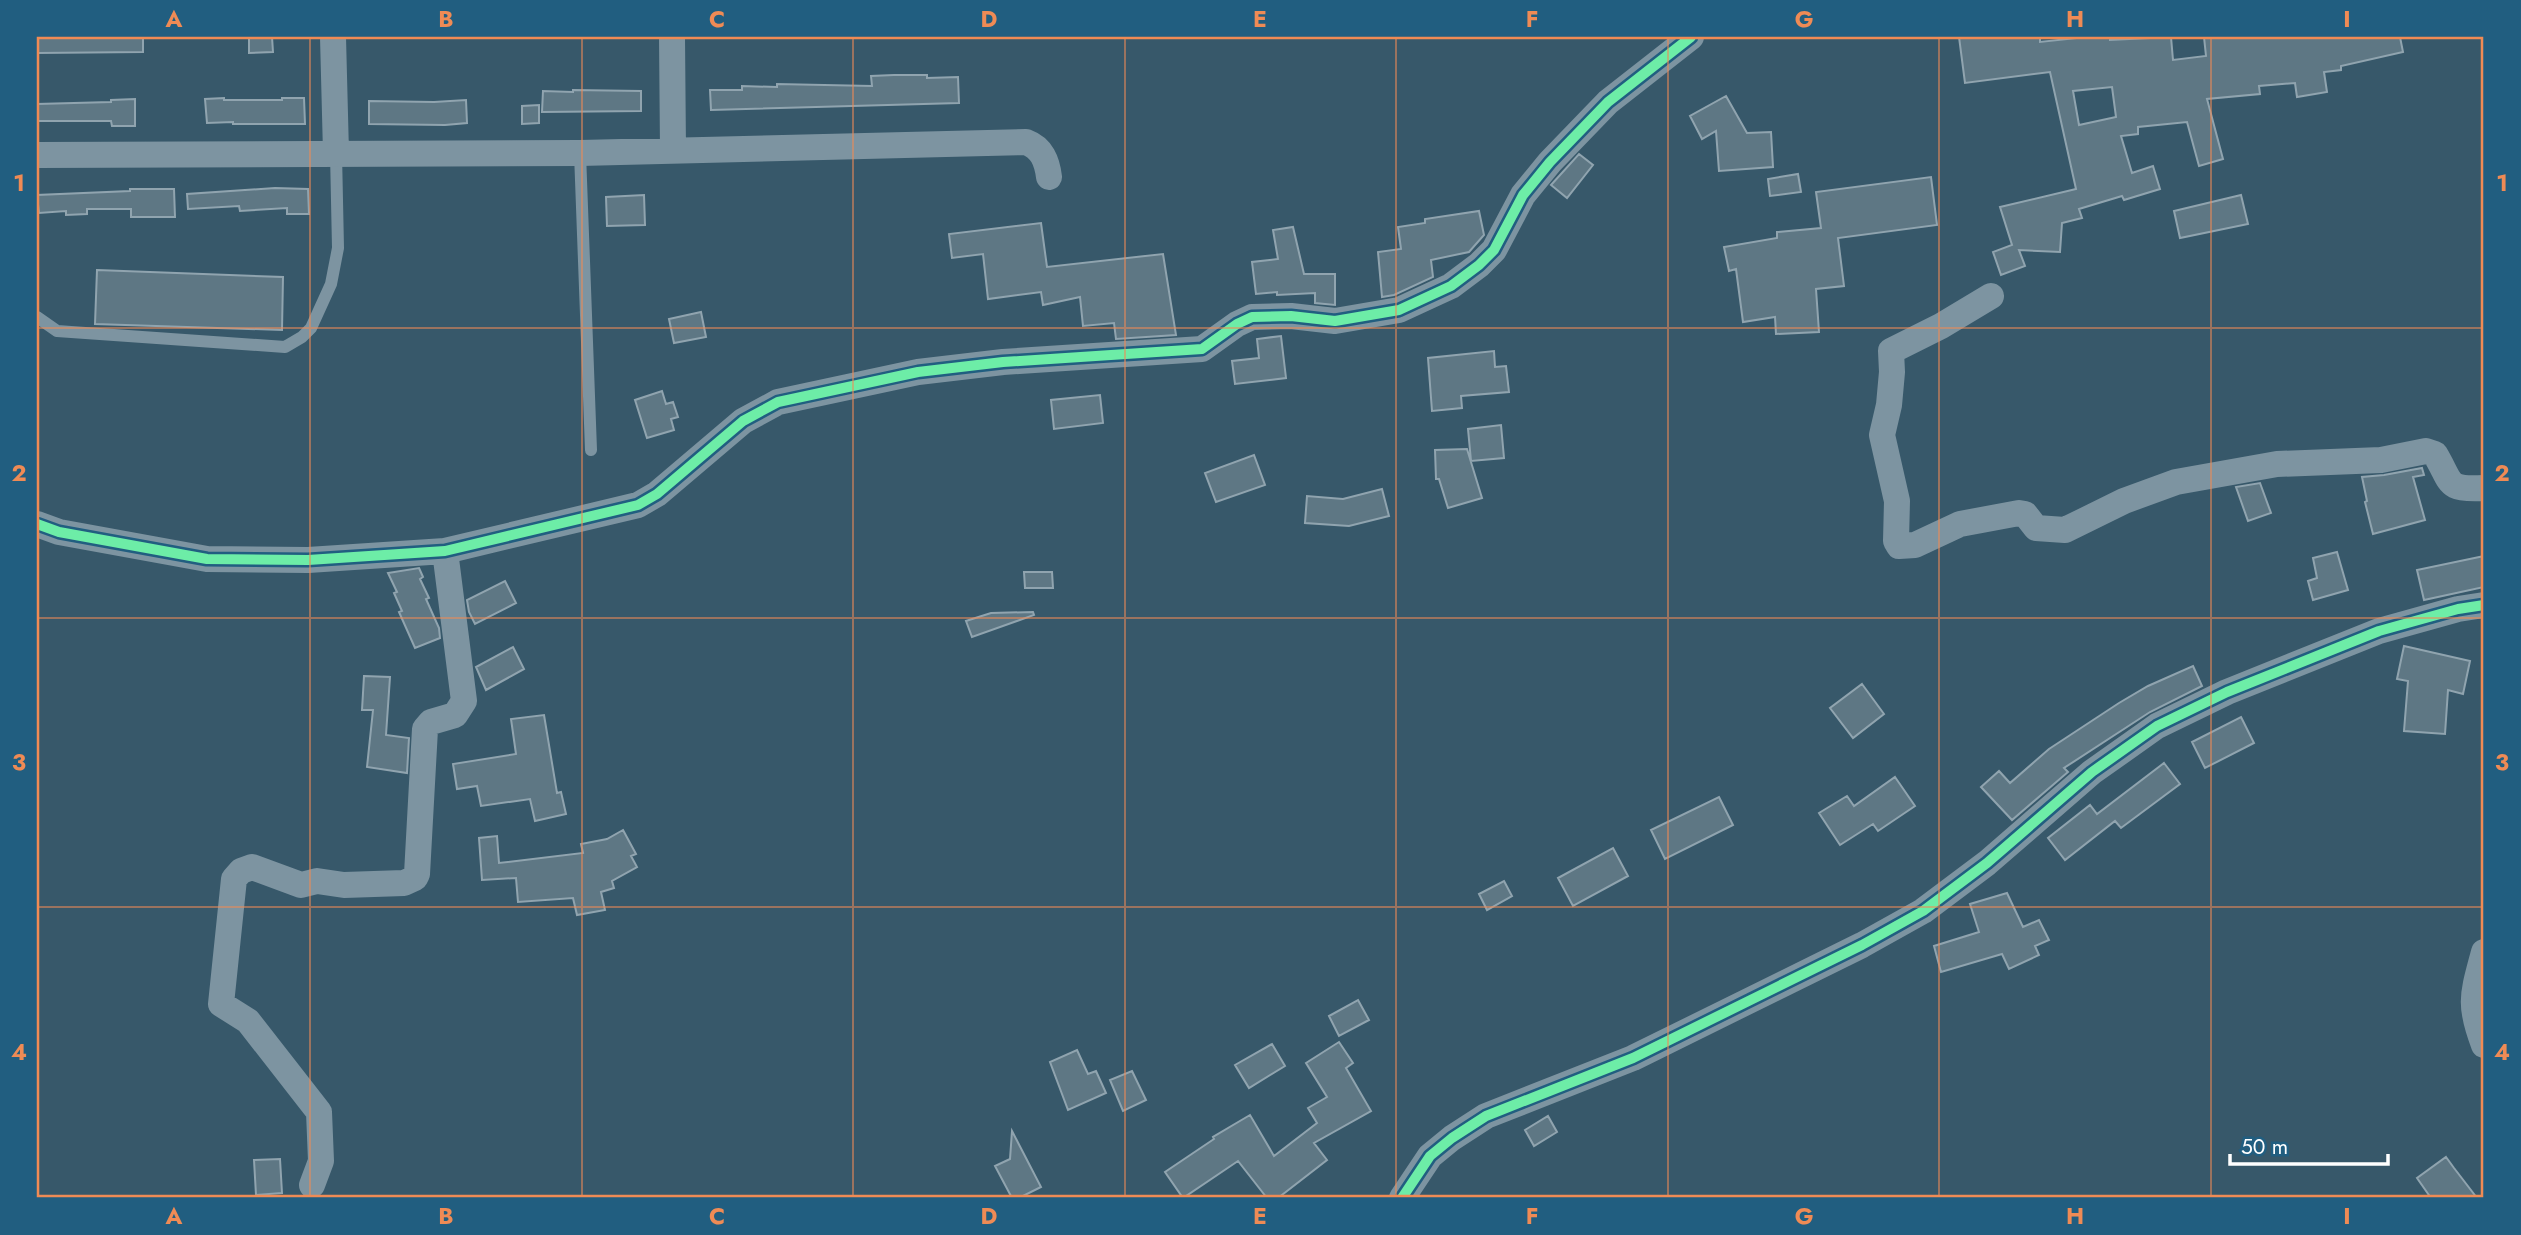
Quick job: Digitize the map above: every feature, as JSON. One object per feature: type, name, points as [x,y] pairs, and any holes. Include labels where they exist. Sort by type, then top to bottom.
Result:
[{"type":"street","points":[[333,37],[336,153]]},
{"type":"street","points":[[671,37],[673,150]]},
{"type":"street","points":[[37,524],[59,532],[207,559],[308,561],[445,551],[638,505],[657,494],[743,421],[778,402],[918,372],[1003,362],[1202,349],[1237,324],[1252,317],[1291,316],[1335,320],[1399,310],[1451,286],[1479,265],[1494,250],[1522,195],[1550,163],[1608,103],[1691,37]]},
{"type":"street","points":[[37,155],[580,153],[1026,142],[1034,145],[1042,154],[1047,163],[1049,177]]},
{"type":"street","points":[[1991,296],[1941,326],[1891,351],[1889,405],[1882,435],[1897,501],[1896,541],[1899,547],[1915,545],[1960,524],[2020,513],[2025,514],[2039,529],[2066,530],[2124,501],[2160,487],[2277,464],[2381,460],[2431,452],[2435,454],[2452,486],[2462,489],[2484,488]]},
{"type":"street","points":[[312,1185],[321,1161],[319,1112],[248,1021],[221,1004],[234,878],[241,871],[252,867],[301,885],[317,881],[344,886],[404,883],[415,878],[425,729],[431,722],[455,715],[464,701],[445,551]]},
{"type":"street","points":[[1402,1198],[1430,1156],[1486,1116],[1633,1058],[1862,945],[1923,911],[1987,863],[2092,772],[2157,726],[2227,692],[2379,631],[2458,609],[2484,605]]},
{"type":"street","points":[[2484,953],[2473,990],[2473,1009],[2484,1045]]},
{"type":"lane","points":[[37,317],[57,331],[285,347],[311,328],[331,284],[338,248],[336,153]]},
{"type":"lane","points":[[580,153],[591,450]]},
{"type":"building","points":[[37,37],[143,37],[143,52],[37,53]]},
{"type":"building","points":[[249,37],[272,37],[273,52],[249,53]]},
{"type":"building","points":[[1959,37],[2040,37],[2040,42],[2086,37],[2110,37],[2110,40],[2171,37],[2173,60],[2206,56],[2204,37],[2400,37],[2403,52],[2341,66],[2341,70],[2324,72],[2327,92],[2297,97],[2295,83],[2259,86],[2260,94],[2207,99],[2223,159],[2199,166],[2187,122],[2138,127],[2138,134],[2121,136],[2132,173],[2153,166],[2160,189],[2124,200],[2122,196],[2079,209],[2082,218],[2062,223],[2060,252],[2019,250],[2025,266],[2001,275],[1993,252],[2012,245],[2000,207],[2076,189],[2050,72],[1965,83]],"holes":[[[2112,87],[2116,117],[2079,125],[2073,91]]]},
{"type":"building","points":[[871,76],[958,77],[959,103],[711,110],[710,90],[742,90],[742,86],[777,87],[777,84],[872,86]]},
{"type":"building","points":[[543,91],[641,91],[641,111],[542,112]]},
{"type":"building","points":[[1726,96],[1747,133],[1771,132],[1773,167],[1719,171],[1716,131],[1702,139],[1690,116]]},
{"type":"building","points":[[304,98],[305,124],[207,123],[205,99]]},
{"type":"building","points":[[135,99],[135,126],[112,126],[111,121],[37,121],[37,104]]},
{"type":"building","points":[[466,100],[467,123],[369,124],[369,101]]},
{"type":"building","points":[[539,105],[539,123],[522,124],[522,106]]},
{"type":"building","points":[[1579,154],[1593,165],[1567,198],[1551,185]]},
{"type":"building","points":[[1798,174],[1801,192],[1770,196],[1768,179]]},
{"type":"building","points":[[1931,177],[1937,225],[1838,238],[1844,286],[1816,289],[1819,332],[1776,334],[1775,317],[1743,322],[1736,269],[1729,271],[1724,247],[1777,238],[1777,232],[1821,228],[1816,192]]},
{"type":"building","points":[[275,188],[308,189],[309,214],[287,214],[287,208],[240,211],[239,206],[188,209],[187,194]]},
{"type":"building","points":[[174,189],[175,217],[131,217],[131,209],[87,209],[87,214],[66,215],[66,211],[39,213],[37,195]]},
{"type":"building","points":[[644,195],[645,225],[607,226],[606,197]]},
{"type":"building","points":[[2241,195],[2248,224],[2180,238],[2174,211]]},
{"type":"building","points":[[1479,211],[1484,235],[1469,252],[1431,260],[1433,277],[1394,295],[1382,297],[1378,252],[1401,249],[1398,227],[1425,223],[1425,219]]},
{"type":"building","points":[[1041,223],[1047,267],[1163,254],[1176,335],[1116,339],[1114,323],[1083,326],[1080,297],[1043,305],[1041,292],[988,299],[983,254],[952,258],[949,234]]},
{"type":"building","points":[[1293,227],[1304,274],[1335,274],[1335,305],[1315,303],[1315,293],[1256,294],[1252,262],[1278,259],[1273,230]]},
{"type":"building","points":[[97,270],[283,277],[282,330],[95,324]]},
{"type":"building","points":[[701,312],[706,337],[674,343],[669,319]]},
{"type":"building","points":[[1281,336],[1286,378],[1235,384],[1232,361],[1259,358],[1257,339]]},
{"type":"building","points":[[1494,351],[1495,367],[1506,366],[1509,392],[1461,396],[1462,408],[1432,411],[1428,358]]},
{"type":"building","points":[[662,391],[666,404],[673,402],[678,417],[671,419],[674,430],[647,438],[635,400]]},
{"type":"building","points":[[1100,395],[1103,423],[1054,429],[1051,400]]},
{"type":"building","points":[[1501,425],[1504,458],[1471,461],[1468,429]]},
{"type":"building","points":[[1467,449],[1482,498],[1448,508],[1439,479],[1436,479],[1435,450]]},
{"type":"building","points":[[1254,455],[1265,485],[1216,502],[1205,473]]},
{"type":"building","points":[[2422,468],[2424,475],[2413,477],[2425,520],[2373,534],[2362,477]]},
{"type":"building","points":[[2260,483],[2271,513],[2248,521],[2236,487]]},
{"type":"building","points":[[1382,489],[1389,516],[1349,526],[1305,523],[1307,496],[1343,499]]},
{"type":"building","points":[[2337,552],[2348,590],[2313,600],[2308,581],[2317,578],[2313,558]]},
{"type":"building","points":[[2484,556],[2484,587],[2424,600],[2417,570]]},
{"type":"building","points":[[419,568],[423,577],[420,579],[429,598],[426,599],[439,628],[440,638],[415,648],[399,612],[402,611],[394,593],[397,592],[388,573]]},
{"type":"building","points":[[1024,572],[1052,572],[1053,588],[1025,588]]},
{"type":"building","points":[[505,581],[516,603],[475,624],[467,600]]},
{"type":"building","points":[[1033,612],[1034,615],[972,637],[966,621],[991,613]]},
{"type":"building","points":[[2404,646],[2470,661],[2463,694],[2448,690],[2445,734],[2404,731],[2408,681],[2397,679]]},
{"type":"building","points":[[513,647],[524,669],[486,690],[476,667]]},
{"type":"building","points":[[2193,666],[2202,686],[2150,712],[2064,768],[2068,772],[2012,820],[1981,787],[1999,771],[2010,783],[2049,749],[2119,703],[2148,686]]},
{"type":"building","points":[[364,676],[390,677],[386,735],[409,738],[407,773],[367,767],[373,710],[362,710]]},
{"type":"building","points":[[1862,684],[1884,714],[1853,738],[1830,708]]},
{"type":"building","points":[[544,715],[557,793],[561,792],[566,814],[535,821],[530,799],[481,806],[477,786],[457,789],[453,764],[516,754],[511,719]]},
{"type":"building","points":[[2241,717],[2254,743],[2205,768],[2192,742]]},
{"type":"building","points":[[2164,763],[2180,784],[2121,828],[2115,821],[2065,860],[2048,838],[2090,805],[2097,814]]},
{"type":"building","points":[[1895,777],[1915,806],[1878,831],[1873,824],[1840,845],[1819,813],[1847,796],[1854,806]]},
{"type":"building","points":[[1719,797],[1733,825],[1665,859],[1651,830]]},
{"type":"building","points":[[623,830],[636,854],[631,856],[637,867],[612,881],[614,888],[601,892],[605,910],[577,915],[573,898],[518,902],[516,878],[482,880],[479,838],[497,836],[499,863],[583,853],[581,844],[607,839]]},
{"type":"building","points":[[1613,848],[1628,876],[1573,906],[1558,878]]},
{"type":"building","points":[[1504,881],[1512,896],[1487,910],[1479,894]]},
{"type":"building","points":[[2007,893],[2023,927],[2039,920],[2049,940],[2035,946],[2039,955],[2009,969],[2002,954],[1941,972],[1934,946],[1979,932],[1970,904]]},
{"type":"building","points":[[1358,1000],[1369,1020],[1339,1036],[1329,1016]]},
{"type":"building","points":[[1339,1042],[1353,1063],[1346,1068],[1371,1111],[1314,1143],[1327,1160],[1278,1198],[1267,1198],[1238,1161],[1183,1198],[1165,1172],[1214,1139],[1213,1137],[1250,1115],[1274,1156],[1317,1123],[1308,1108],[1327,1097],[1306,1063]]},
{"type":"building","points":[[1272,1044],[1285,1066],[1249,1088],[1235,1065]]},
{"type":"building","points":[[1077,1050],[1088,1074],[1096,1071],[1106,1093],[1068,1110],[1050,1062]]},
{"type":"building","points":[[1132,1071],[1146,1100],[1123,1111],[1110,1080]]},
{"type":"building","points":[[1548,1116],[1557,1132],[1534,1146],[1525,1130]]},
{"type":"building","points":[[1012,1131],[1041,1187],[1019,1198],[1012,1198],[995,1166],[1010,1159]]},
{"type":"building","points":[[2446,1157],[2477,1198],[2431,1198],[2417,1178]]},
{"type":"building","points":[[280,1159],[282,1193],[256,1195],[254,1160]]},
{"type":"cycle path","points":[[37,524],[59,532],[207,559],[308,560],[445,551],[638,505],[657,494],[743,421],[778,402],[918,372],[1003,362],[1202,349],[1237,324],[1252,317],[1291,316],[1335,321],[1399,310],[1451,286],[1479,265],[1494,250],[1523,195],[1550,162],[1608,102],[1691,37]]},
{"type":"cycle path","points":[[1402,1198],[1430,1156],[1486,1116],[1633,1058],[1862,945],[1923,911],[1987,863],[2092,772],[2157,726],[2227,692],[2379,631],[2458,609],[2484,605]]}]
